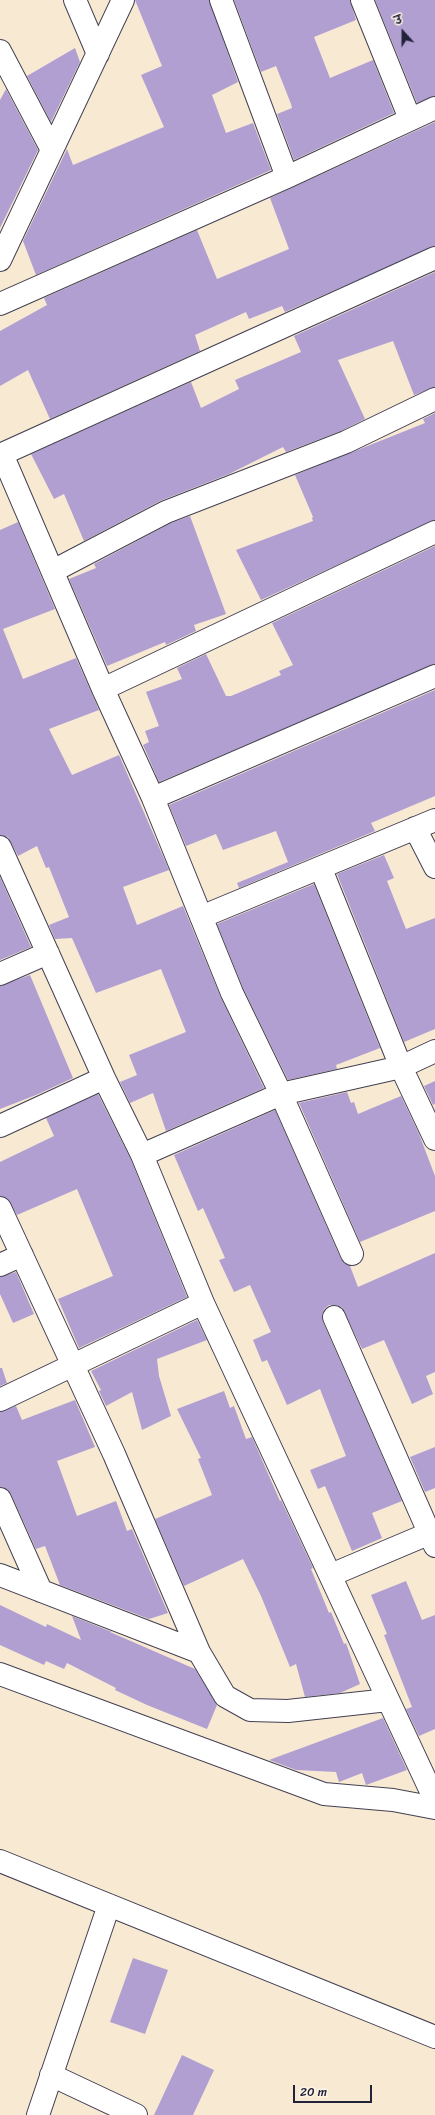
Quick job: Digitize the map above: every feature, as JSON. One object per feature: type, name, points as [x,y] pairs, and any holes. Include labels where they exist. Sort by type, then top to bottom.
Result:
[{"type":"street","points":[[75,0],[98,54]]},
{"type":"street","points":[[0,260],[123,0]]},
{"type":"street","points":[[221,0],[287,177]]},
{"type":"street","points":[[362,0],[410,120]]},
{"type":"street","points":[[0,51],[52,150]]},
{"type":"street","points":[[0,304],[287,177],[435,108]]},
{"type":"street","points":[[352,1254],[281,1094],[232,993],[153,798],[103,689],[53,571],[1,455],[435,258]]},
{"type":"street","points":[[53,571],[166,512],[346,442],[435,399]]},
{"type":"street","points":[[103,689],[435,532]]},
{"type":"street","points":[[153,798],[435,676]]},
{"type":"street","points":[[201,917],[321,869],[435,820]]},
{"type":"street","points":[[415,828],[435,867]]},
{"type":"street","points":[[0,847],[104,1078],[142,1155],[203,1303],[435,1800]]},
{"type":"street","points":[[321,869],[401,1067],[435,1139]]},
{"type":"street","points":[[0,974],[48,953]]},
{"type":"street","points":[[142,1155],[281,1094],[401,1067],[435,1051]]},
{"type":"street","points":[[0,1126],[104,1078]]},
{"type":"street","points":[[0,1208],[114,1454],[199,1652],[225,1696],[250,1710],[288,1711],[388,1700]]},
{"type":"street","points":[[0,1265],[22,1255]]},
{"type":"street","points":[[0,1400],[74,1366],[203,1303]]},
{"type":"street","points":[[331,1575],[433,1537],[334,1317]]},
{"type":"street","points":[[0,1499],[41,1591]]},
{"type":"street","points":[[0,1575],[199,1652]]},
{"type":"street","points":[[0,1674],[324,1794],[393,1800],[435,1808]]},
{"type":"street","points":[[0,1861],[435,2037]]},
{"type":"street","points":[[38,2115],[109,1905]]},
{"type":"street","points":[[51,2075],[136,2115]]},
{"type":"building","points":[[135,0],[209,0],[238,82],[212,95],[226,133],[253,123],[271,170],[36,275],[23,241],[67,149],[73,165],[164,127],[141,75],[162,66]]},
{"type":"building","points":[[234,0],[350,0],[356,20],[314,37],[330,78],[373,60],[394,113],[294,160],[277,114],[292,108],[291,104],[276,66],[261,72]]},
{"type":"building","points":[[375,0],[435,0],[435,96],[417,103]]},
{"type":"building","points":[[75,48],[80,62],[51,122],[27,76]]},
{"type":"building","points":[[6,89],[38,150],[0,228],[0,100]]},
{"type":"building","points":[[435,122],[435,246],[285,312],[282,306],[249,319],[246,312],[195,335],[200,351],[50,419],[28,370],[0,386],[0,331],[47,305],[44,298],[197,230],[217,279],[289,249],[270,198]]},
{"type":"building","points":[[435,272],[435,387],[414,395],[393,341],[338,360],[365,419],[341,431],[286,452],[283,447],[229,474],[160,501],[84,541],[64,494],[54,499],[31,454],[191,382],[201,408],[239,389],[235,380],[301,352],[294,336]]},
{"type":"building","points":[[435,413],[435,520],[261,600],[236,550],[313,521],[313,517],[295,475],[425,423],[423,419]]},
{"type":"building","points":[[190,516],[226,614],[194,625],[196,631],[166,645],[165,642],[107,666],[69,579],[96,568],[94,564],[171,523]]},
{"type":"building","points":[[18,522],[55,609],[3,629],[23,679],[76,658],[99,710],[49,729],[72,775],[119,755],[169,870],[123,887],[137,925],[183,906],[221,998],[264,1088],[166,1131],[153,1093],[130,1103],[120,1082],[137,1075],[129,1055],[186,1032],[161,969],[96,993],[72,938],[55,939],[49,925],[69,917],[49,867],[46,868],[37,846],[18,856],[8,837],[0,835],[0,530]]},
{"type":"building","points":[[435,546],[435,664],[159,782],[143,745],[149,742],[145,731],[159,726],[146,692],[182,679],[177,668],[206,654],[226,696],[231,696],[281,675],[279,671],[293,665],[272,623]]},
{"type":"building","points":[[435,690],[435,796],[371,823],[375,831],[239,888],[237,883],[288,862],[276,831],[223,850],[216,834],[186,846],[169,805]]},
{"type":"building","points":[[384,855],[394,878],[387,881],[406,929],[435,918],[435,1029],[404,1042],[337,874]]},
{"type":"building","points":[[0,877],[31,947],[0,960]]},
{"type":"building","points":[[314,884],[380,1048],[336,1065],[337,1069],[288,1080],[243,988],[217,924]]},
{"type":"building","points":[[30,975],[73,1078],[0,1109],[0,986]]},
{"type":"building","points":[[435,1081],[435,1104],[433,1105],[424,1086]]},
{"type":"building","points":[[347,1092],[351,1103],[354,1102],[358,1114],[401,1096],[419,1134],[435,1176],[435,1211],[360,1242],[299,1103]]},
{"type":"building","points":[[98,1094],[131,1160],[187,1297],[79,1348],[58,1299],[113,1276],[77,1189],[17,1215],[7,1198],[0,1196],[0,1162],[54,1136],[46,1118]]},
{"type":"building","points":[[275,1110],[341,1259],[350,1266],[358,1287],[435,1253],[435,1372],[426,1376],[433,1394],[412,1404],[384,1340],[362,1349],[342,1307],[329,1305],[324,1309],[322,1315],[323,1322],[402,1501],[372,1513],[382,1538],[352,1551],[325,1486],[318,1489],[310,1470],[346,1456],[320,1389],[287,1405],[267,1360],[262,1362],[253,1340],[271,1332],[250,1285],[234,1292],[219,1260],[225,1258],[203,1208],[198,1211],[174,1155]]},
{"type":"building","points":[[16,1272],[34,1314],[13,1323],[0,1294],[0,1277]]},
{"type":"building","points":[[197,1320],[207,1340],[157,1359],[159,1376],[171,1416],[142,1430],[132,1392],[106,1406],[99,1391],[101,1390],[91,1371]]},
{"type":"building","points":[[0,1368],[2,1368],[7,1383],[0,1386]]},
{"type":"building","points":[[224,1391],[230,1408],[234,1406],[246,1439],[252,1437],[280,1501],[281,1500],[313,1568],[311,1569],[329,1613],[331,1612],[344,1644],[346,1643],[360,1684],[340,1693],[305,1697],[296,1664],[290,1667],[261,1596],[243,1559],[184,1586],[155,1519],[212,1495],[198,1459],[201,1458],[177,1409]]},
{"type":"building","points":[[75,1400],[95,1447],[57,1461],[77,1516],[116,1501],[127,1531],[132,1529],[168,1613],[149,1619],[60,1585],[45,1546],[36,1549],[11,1494],[7,1489],[0,1487],[0,1412],[16,1406],[22,1420]]},
{"type":"building","points":[[435,1447],[435,1488],[425,1492],[410,1457]]},
{"type":"building","points":[[406,1581],[422,1620],[435,1615],[435,1729],[419,1736],[406,1709],[412,1707],[384,1635],[387,1634],[371,1595]]},
{"type":"building","points":[[0,1605],[46,1627],[47,1624],[81,1640],[72,1616],[195,1669],[217,1705],[207,1729],[147,1705],[115,1690],[116,1688],[67,1663],[64,1669],[46,1661],[44,1665],[0,1645]]},
{"type":"building","points":[[383,1718],[407,1770],[366,1785],[362,1773],[339,1782],[336,1772],[296,1770],[269,1760]]},
{"type":"building","points":[[133,1958],[168,1970],[145,2034],[110,2022]]},
{"type":"building","points":[[182,2055],[214,2070],[193,2115],[154,2115]]}]
